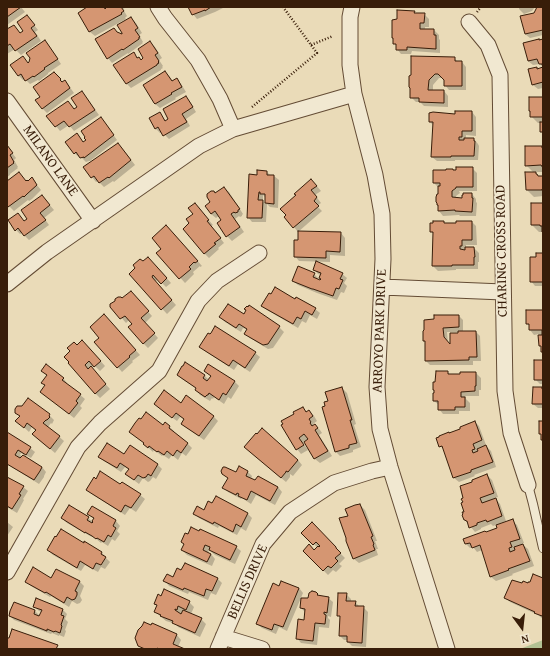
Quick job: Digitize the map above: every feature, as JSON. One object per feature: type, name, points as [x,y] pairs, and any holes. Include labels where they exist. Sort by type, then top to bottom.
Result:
[{"type":"street","points":[[158,7],[198,60],[220,99],[233,129]]},
{"type":"street","name":"ARROYO PARK DRIVE","points":[[352,7],[350,17],[350,65],[354,94],[382,214],[383,259],[377,387],[380,429],[390,468],[447,649]]},
{"type":"street","name":"CHARING CROSS ROAD","points":[[469,22],[488,45],[500,75],[505,391],[511,433],[528,485]]},
{"type":"street","points":[[7,284],[47,252],[198,146],[233,129],[354,94]]},
{"type":"street","name":"MILANO LANE","points":[[7,101],[92,221]]},
{"type":"street","points":[[7,572],[78,447],[100,423],[159,371],[198,301],[217,281],[259,253]]},
{"type":"street","points":[[382,287],[503,292]]},
{"type":"street","name":"BELLIS DRIVE","points":[[221,643],[263,544],[290,512],[334,483],[372,471],[390,468]]},
{"type":"street","points":[[221,643],[262,649]]},
{"type":"lane","points":[[528,485],[534,504],[543,548]]},
{"type":"path","points":[[252,107],[317,53],[282,7]]},
{"type":"path","points":[[311,45],[333,36]]},
{"type":"green space","points":[[543,640],[543,649],[520,649]]},
{"type":"building","points":[[7,7],[21,7],[7,17]]},
{"type":"building","points":[[87,7],[104,7],[105,9],[107,7],[121,7],[124,11],[121,13],[122,14],[89,32],[78,13]]},
{"type":"building","points":[[188,7],[211,7],[205,11],[192,15]]},
{"type":"building","points":[[537,7],[543,7],[543,30],[525,34],[520,16],[534,13]]},
{"type":"building","points":[[397,10],[425,13],[424,23],[420,23],[420,29],[434,29],[434,35],[436,35],[436,49],[407,47],[407,50],[396,50],[396,44],[393,44],[392,38],[392,20],[397,19]]},
{"type":"building","points":[[27,15],[35,25],[31,28],[37,36],[15,51],[10,44],[7,46],[7,29],[14,25],[20,33],[23,31],[17,22]]},
{"type":"building","points":[[131,17],[138,28],[135,30],[140,37],[139,39],[107,59],[95,39],[114,28],[117,32],[122,34],[117,25]]},
{"type":"building","points":[[543,39],[543,67],[542,64],[539,64],[537,59],[528,61],[523,43]]},
{"type":"building","points":[[45,40],[58,59],[34,77],[33,76],[25,81],[21,74],[18,76],[10,65],[23,56],[28,63],[30,58],[26,53]]},
{"type":"building","points":[[150,41],[158,53],[155,55],[159,63],[126,84],[113,65],[134,52],[137,58],[139,57],[141,60],[143,58],[138,49]]},
{"type":"building","points":[[411,56],[455,57],[455,61],[462,61],[462,86],[444,86],[444,80],[438,74],[435,74],[429,80],[428,90],[444,90],[444,103],[419,102],[419,98],[410,98],[409,76],[411,75]]},
{"type":"building","points":[[543,67],[543,82],[532,85],[528,69]]},
{"type":"building","points":[[165,71],[172,81],[177,78],[182,87],[155,104],[143,85]]},
{"type":"building","points":[[54,72],[62,82],[65,80],[70,88],[42,109],[35,100],[40,97],[33,87]]},
{"type":"building","points":[[82,91],[95,110],[69,127],[64,121],[55,127],[46,116],[68,101],[74,109],[77,107],[71,98]]},
{"type":"building","points":[[186,96],[193,107],[182,114],[187,122],[163,136],[158,127],[155,129],[149,118],[160,112],[165,121],[168,119],[163,109]]},
{"type":"building","points":[[529,97],[543,97],[543,117],[530,117]]},
{"type":"building","points":[[455,111],[472,111],[472,131],[462,131],[462,137],[459,137],[459,140],[464,140],[464,138],[474,138],[474,156],[431,157],[433,122],[429,122],[429,113],[455,114]]},
{"type":"building","points":[[101,117],[114,135],[84,158],[80,158],[76,152],[74,154],[65,142],[77,133],[83,142],[86,140],[81,131]]},
{"type":"building","points":[[540,122],[543,122],[543,132],[540,132]]},
{"type":"building","points":[[118,143],[131,160],[109,178],[108,177],[99,183],[94,176],[91,178],[83,167]]},
{"type":"building","points":[[7,145],[13,153],[10,155],[14,163],[7,168]]},
{"type":"building","points":[[525,146],[542,146],[543,168],[541,165],[525,166]]},
{"type":"building","points":[[456,167],[473,167],[473,187],[456,187],[452,191],[452,197],[462,198],[463,193],[472,193],[472,212],[455,210],[438,211],[436,197],[440,183],[433,183],[433,170],[456,170]]},
{"type":"building","points":[[257,170],[267,171],[267,175],[274,175],[274,204],[265,203],[265,194],[260,194],[259,192],[258,200],[263,200],[262,218],[247,218],[249,174],[257,175]]},
{"type":"building","points":[[19,172],[26,181],[32,177],[37,185],[24,197],[23,196],[8,207],[7,181]]},
{"type":"building","points":[[525,172],[536,172],[538,176],[543,176],[542,190],[526,190]]},
{"type":"building","points":[[311,179],[317,186],[311,190],[317,197],[314,201],[319,206],[293,228],[284,217],[286,215],[280,209]]},
{"type":"building","points":[[224,187],[240,209],[238,212],[231,214],[240,227],[226,237],[217,223],[221,220],[215,211],[211,214],[205,206],[210,202],[207,194],[211,191],[214,191],[215,193]]},
{"type":"building","points":[[42,195],[50,205],[40,213],[46,220],[24,236],[18,228],[15,231],[8,220],[18,213],[24,221],[27,219],[21,210]]},
{"type":"building","points":[[195,203],[221,238],[204,254],[183,229],[189,223],[186,219],[193,214],[188,208]]},
{"type":"building","points":[[531,203],[543,203],[543,232],[542,226],[531,225]]},
{"type":"building","points":[[433,221],[456,223],[456,221],[472,221],[472,240],[462,240],[462,246],[460,246],[460,249],[465,250],[465,247],[474,247],[474,265],[432,266],[433,232],[430,232],[430,223],[433,223]]},
{"type":"building","points":[[166,225],[198,261],[195,263],[194,262],[189,267],[191,269],[179,279],[156,253],[161,249],[152,238]]},
{"type":"building","points":[[298,231],[341,232],[340,252],[326,251],[326,258],[294,257],[294,240],[298,240]]},
{"type":"building","points":[[536,253],[543,253],[543,282],[530,282],[530,257],[536,257]]},
{"type":"building","points":[[148,257],[167,278],[161,284],[153,275],[152,277],[172,300],[161,310],[129,274],[135,268],[133,265],[140,259],[143,261]]},
{"type":"building","points":[[316,261],[343,273],[340,279],[343,280],[339,289],[336,288],[333,296],[292,281],[298,266],[315,273],[313,277],[320,280],[321,279],[319,278],[321,273],[313,270]]},
{"type":"building","points":[[275,287],[295,299],[296,297],[316,308],[312,315],[305,311],[301,319],[297,317],[293,324],[261,306],[269,293],[271,294]]},
{"type":"building","points":[[131,291],[149,311],[141,318],[155,333],[143,344],[128,327],[132,324],[125,316],[120,319],[110,307],[110,304],[115,301],[115,299],[118,297],[122,298]]},
{"type":"building","points":[[228,304],[244,314],[246,310],[244,309],[249,305],[280,326],[268,344],[263,345],[244,334],[247,329],[239,324],[236,328],[219,317]]},
{"type":"building","points":[[526,310],[543,311],[543,352],[541,352],[541,346],[539,346],[538,335],[542,335],[542,330],[529,330],[529,324],[526,324]]},
{"type":"building","points":[[104,314],[136,350],[117,368],[94,342],[99,338],[90,327]]},
{"type":"building","points":[[434,315],[459,315],[459,327],[443,328],[444,337],[450,344],[450,333],[458,333],[458,331],[476,331],[477,357],[469,357],[469,360],[425,361],[425,341],[423,341],[424,320],[434,319]]},
{"type":"building","points":[[215,326],[256,352],[245,368],[233,360],[229,366],[199,347],[208,333],[211,333]]},
{"type":"building","points":[[82,340],[101,361],[94,367],[89,361],[85,365],[88,369],[91,366],[106,384],[95,394],[64,357],[70,351],[67,348],[74,342],[77,345]]},
{"type":"building","points":[[534,360],[543,360],[543,380],[534,380]]},
{"type":"building","points":[[185,362],[205,375],[203,378],[207,381],[211,376],[204,371],[208,364],[235,381],[226,395],[223,393],[219,400],[209,393],[205,397],[195,390],[196,388],[177,375]]},
{"type":"building","points":[[46,364],[64,378],[62,380],[81,394],[76,401],[78,403],[69,414],[40,392],[45,385],[41,383],[47,375],[41,371]]},
{"type":"building","points":[[436,371],[448,371],[448,374],[476,372],[475,391],[461,392],[461,397],[465,397],[465,407],[455,407],[455,410],[438,410],[438,401],[433,401],[433,382],[435,382]]},
{"type":"building","points":[[342,387],[357,443],[349,445],[349,448],[335,452],[322,407],[325,406],[324,402],[328,401],[325,392]]},
{"type":"building","points":[[533,387],[542,387],[543,404],[532,404]]},
{"type":"building","points":[[164,390],[181,403],[186,395],[214,416],[199,436],[181,424],[184,419],[176,413],[172,418],[154,404]]},
{"type":"building","points":[[28,398],[50,414],[50,417],[43,423],[60,436],[50,449],[32,434],[36,430],[27,423],[24,428],[15,421],[20,416],[15,413],[15,409],[17,406],[22,406]]},
{"type":"building","points":[[303,407],[306,412],[309,410],[313,416],[309,419],[311,422],[310,423],[312,426],[315,424],[318,428],[315,430],[328,451],[314,459],[304,442],[308,439],[304,434],[299,438],[304,445],[296,450],[281,425],[283,424],[281,421]]},
{"type":"building","points":[[146,412],[163,425],[165,422],[170,426],[169,428],[188,443],[181,453],[177,450],[173,456],[167,451],[164,455],[149,446],[148,448],[143,444],[144,443],[129,432],[139,418],[141,419]]},
{"type":"building","points":[[475,421],[482,440],[473,444],[475,449],[472,450],[473,453],[478,451],[477,449],[486,445],[493,462],[453,478],[442,446],[439,447],[436,438],[460,429],[460,427]]},
{"type":"building","points":[[539,421],[543,421],[543,440],[541,440],[541,434],[539,434]]},
{"type":"building","points":[[262,428],[298,460],[281,478],[244,447]]},
{"type":"building","points":[[7,432],[31,447],[26,455],[18,450],[15,455],[20,458],[23,455],[42,467],[34,480],[7,464]]},
{"type":"building","points":[[107,443],[124,454],[130,445],[158,464],[151,476],[148,474],[143,478],[138,475],[134,480],[125,474],[129,469],[120,463],[117,468],[98,457]]},
{"type":"building","points":[[239,466],[248,471],[246,476],[255,480],[258,476],[278,487],[270,501],[251,491],[247,500],[238,496],[239,494],[237,493],[236,495],[222,488],[228,478],[222,474],[221,471],[223,467],[236,472]]},
{"type":"building","points":[[100,471],[120,484],[122,482],[141,494],[131,508],[125,505],[121,512],[86,490],[94,477],[96,479]]},
{"type":"building","points":[[487,474],[494,493],[480,498],[482,503],[496,498],[502,516],[487,522],[486,520],[477,523],[477,525],[469,528],[467,521],[464,520],[462,515],[462,512],[464,512],[461,503],[463,502],[461,499],[463,498],[460,486],[472,482],[472,480]]},
{"type":"building","points":[[7,477],[24,486],[19,494],[21,495],[12,509],[7,506]]},
{"type":"building","points":[[216,496],[248,513],[241,527],[236,524],[233,532],[214,522],[213,524],[193,514],[197,506],[204,510],[208,501],[212,503]]},
{"type":"building","points":[[360,504],[373,536],[371,537],[375,550],[353,559],[339,518],[348,516],[345,509]]},
{"type":"building","points":[[69,505],[89,517],[87,520],[92,523],[94,518],[87,514],[92,506],[116,520],[113,526],[116,528],[111,537],[108,535],[104,542],[97,538],[96,539],[61,518]]},
{"type":"building","points":[[513,519],[520,539],[510,542],[512,547],[509,548],[510,552],[515,550],[514,547],[523,544],[530,561],[490,577],[480,545],[472,548],[470,543],[465,544],[463,539],[497,528],[496,525]]},
{"type":"building","points":[[312,522],[341,553],[335,558],[338,561],[331,568],[328,566],[323,571],[303,551],[309,544],[314,550],[320,546],[316,542],[313,545],[301,533]]},
{"type":"building","points":[[191,527],[199,531],[200,529],[237,546],[230,560],[209,550],[210,547],[205,545],[203,550],[211,554],[207,562],[181,550],[184,544],[181,542],[185,533],[188,534]]},
{"type":"building","points":[[61,529],[102,552],[101,554],[106,557],[101,565],[96,563],[93,569],[80,561],[77,568],[47,550]]},
{"type":"building","points":[[185,563],[218,578],[212,591],[206,589],[204,596],[184,588],[183,590],[163,581],[167,574],[173,577],[177,568],[181,570]]},
{"type":"building","points":[[33,567],[51,578],[56,569],[80,581],[75,591],[77,592],[77,595],[75,599],[72,600],[67,597],[64,603],[25,582]]},
{"type":"building","points":[[533,574],[543,578],[542,616],[504,598],[512,580],[528,583],[530,582]]},
{"type":"building","points":[[281,581],[299,588],[283,627],[274,624],[272,630],[256,624],[273,583],[279,586]]},
{"type":"building","points":[[164,589],[190,601],[186,610],[178,606],[177,610],[175,610],[181,614],[183,610],[202,618],[195,633],[172,623],[173,621],[154,612],[157,605],[154,604],[158,594],[161,596]]},
{"type":"building","points":[[312,591],[316,592],[318,594],[317,595],[329,597],[327,613],[324,612],[326,615],[325,624],[315,623],[313,641],[296,639],[298,619],[304,620],[305,609],[300,608],[301,598],[308,598],[309,593]]},
{"type":"building","points":[[338,593],[347,593],[346,601],[356,601],[355,606],[364,606],[362,643],[347,642],[347,636],[339,636],[340,616],[337,616]]},
{"type":"building","points":[[36,598],[63,609],[61,615],[64,616],[60,633],[47,629],[47,631],[9,616],[14,602],[35,610],[34,614],[39,616],[42,610],[33,607]]},
{"type":"building","points":[[144,622],[151,625],[152,623],[177,634],[173,644],[185,649],[145,649],[138,646],[135,638],[138,630]]},
{"type":"building","points":[[12,629],[58,645],[56,649],[7,649],[7,639],[9,638]]}]
